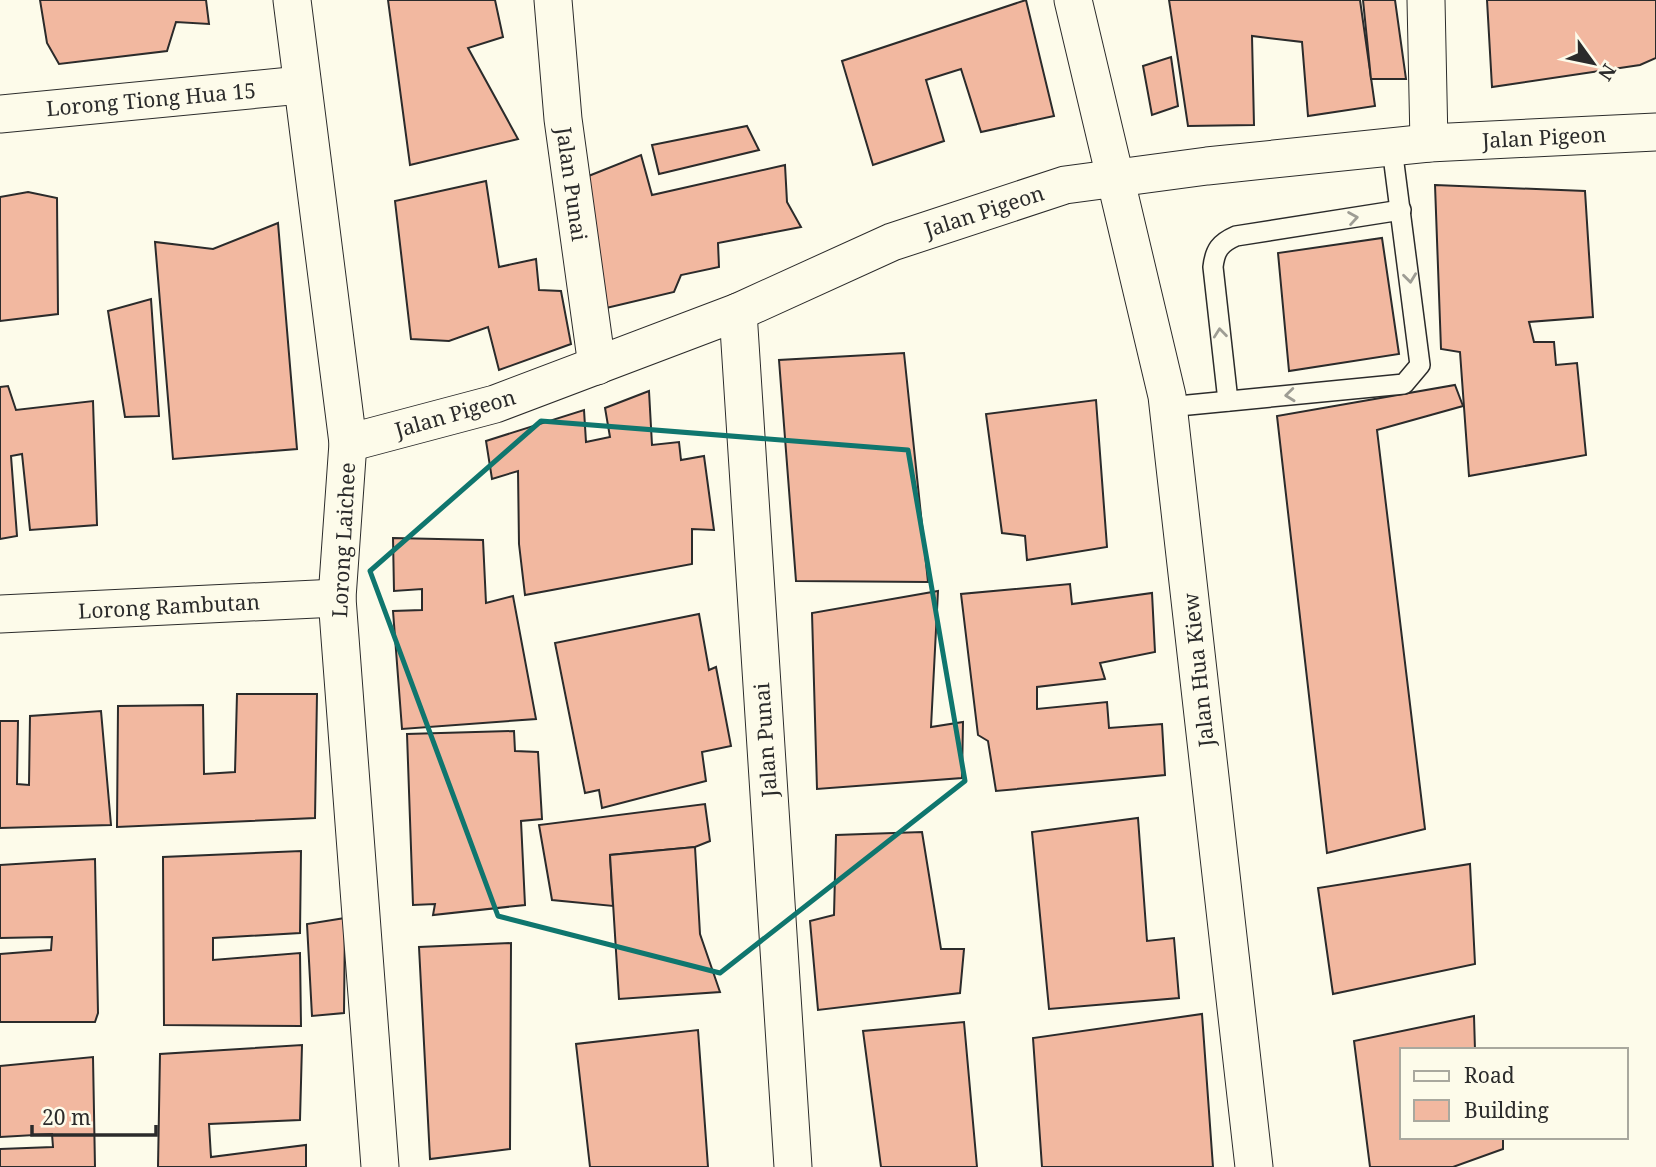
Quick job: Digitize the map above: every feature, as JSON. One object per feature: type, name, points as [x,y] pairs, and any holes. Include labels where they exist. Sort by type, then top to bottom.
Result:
[{"type":"street","name":"Lorong Laichee","points":[[292,0],[348,443],[337,598],[380,1167]]},
{"type":"street","name":"Jalan Punai","points":[[553,0],[563,119],[597,366]]},
{"type":"street","name":"Jalan Hua Kiew","points":[[1073,0],[1168,407],[1254,1167]]},
{"type":"street","points":[[1426,0],[1429,143]]},
{"type":"street","name":"Lorong Tiong Hua 15","points":[[0,114],[301,85]]},
{"type":"street","name":"Jalan Pigeon","points":[[348,443],[495,404],[738,312],[892,242],[1065,185],[1207,166],[1429,143],[1656,132]]},
{"type":"street","name":"Jalan Punai","points":[[738,312],[793,1167]]},
{"type":"street","name":"Lorong Rambutan","points":[[0,614],[337,598]]},
{"type":"lane","points":[[1168,407],[1404,384],[1416,374],[1420,365],[1392,148]]},
{"type":"lane","points":[[1228,401],[1213,267],[1215,252],[1224,241],[1236,236],[1401,211]]},
{"type":"highlighted area","points":[[541,421],[908,450],[965,781],[720,973],[498,916],[370,571]]},
{"type":"building","points":[[40,0],[206,0],[209,24],[176,22],[167,51],[59,64],[47,43]]},
{"type":"building","points":[[388,0],[495,0],[503,37],[468,48],[518,139],[410,165]]},
{"type":"building","points":[[1026,0],[1054,116],[981,132],[961,69],[926,80],[944,141],[873,165],[842,61]]},
{"type":"building","points":[[1169,0],[1360,0],[1375,106],[1308,116],[1302,42],[1252,36],[1254,125],[1188,126]]},
{"type":"building","points":[[1363,0],[1395,0],[1406,79],[1371,79]]},
{"type":"building","points":[[1487,0],[1656,0],[1656,58],[1640,65],[1492,87]]},
{"type":"building","points":[[1171,57],[1178,106],[1152,115],[1143,66]]},
{"type":"building","points":[[747,126],[759,150],[659,174],[652,145]]},
{"type":"building","points":[[641,155],[652,195],[785,165],[787,202],[801,227],[718,243],[719,267],[681,275],[674,292],[602,309],[581,179]]},
{"type":"building","points":[[486,181],[499,267],[536,259],[539,290],[561,291],[571,344],[499,370],[488,327],[449,341],[411,339],[395,201]]},
{"type":"building","points":[[1435,185],[1585,191],[1593,317],[1529,322],[1534,342],[1554,342],[1556,365],[1577,363],[1586,455],[1469,476],[1460,352],[1441,349]]},
{"type":"building","points":[[28,192],[57,198],[58,314],[0,321],[0,197]]},
{"type":"building","points":[[278,223],[297,449],[173,459],[155,242],[213,249]]},
{"type":"building","points":[[1382,238],[1399,354],[1289,371],[1278,253]]},
{"type":"building","points":[[151,299],[159,416],[125,417],[108,311]]},
{"type":"building","points":[[904,353],[928,582],[796,581],[779,360]]},
{"type":"building","points":[[1455,385],[1463,406],[1377,430],[1425,829],[1327,853],[1277,416]]},
{"type":"building","points":[[8,386],[16,410],[93,401],[97,525],[30,530],[22,454],[11,456],[17,536],[0,539],[0,387]]},
{"type":"building","points":[[649,391],[652,445],[679,442],[681,460],[704,456],[714,530],[692,529],[692,564],[525,595],[519,544],[518,471],[492,479],[486,441],[584,410],[586,442],[610,437],[605,408]]},
{"type":"building","points":[[1096,400],[1107,547],[1027,560],[1025,536],[1002,533],[986,414]]},
{"type":"building","points":[[393,538],[483,540],[486,603],[513,596],[536,719],[402,729],[393,611],[422,610],[422,589],[394,591]]},
{"type":"building","points":[[1070,584],[1072,604],[1152,593],[1155,652],[1100,663],[1105,679],[1037,687],[1037,709],[1107,702],[1109,728],[1162,724],[1165,775],[996,791],[988,741],[978,735],[961,594]]},
{"type":"building","points":[[938,591],[931,727],[963,722],[962,778],[817,789],[812,613]]},
{"type":"building","points":[[699,614],[709,670],[716,667],[731,746],[702,752],[706,781],[602,808],[599,790],[585,793],[555,643]]},
{"type":"building","points":[[237,694],[317,694],[315,818],[117,827],[118,706],[203,705],[204,774],[235,772]]},
{"type":"building","points":[[101,711],[111,825],[0,828],[0,721],[18,721],[17,784],[29,785],[30,716]]},
{"type":"building","points":[[514,731],[515,751],[538,752],[542,819],[521,821],[525,905],[433,915],[435,904],[413,905],[407,734]]},
{"type":"building","points":[[705,804],[710,841],[695,847],[610,855],[613,906],[552,900],[539,825]]},
{"type":"building","points":[[1138,818],[1147,941],[1174,938],[1179,998],[1049,1009],[1032,832]]},
{"type":"building","points":[[922,832],[941,949],[964,949],[960,993],[818,1010],[810,921],[834,915],[836,835]]},
{"type":"building","points":[[695,847],[700,934],[720,992],[619,999],[610,855]]},
{"type":"building","points":[[301,851],[300,933],[213,938],[213,960],[300,953],[301,1026],[164,1025],[163,857]]},
{"type":"building","points":[[95,859],[98,1013],[95,1022],[0,1022],[0,954],[51,950],[52,937],[0,938],[0,865]]},
{"type":"building","points":[[1470,864],[1475,964],[1333,994],[1318,888]]},
{"type":"building","points":[[345,918],[344,1013],[312,1016],[307,924]]},
{"type":"building","points":[[511,943],[510,1149],[430,1159],[419,947]]},
{"type":"building","points":[[1202,1014],[1213,1167],[1042,1167],[1033,1038]]},
{"type":"building","points":[[1474,1016],[1475,1048],[1400,1048],[1400,1139],[1503,1139],[1503,1149],[1453,1167],[1370,1167],[1354,1041]]},
{"type":"building","points":[[964,1022],[977,1167],[881,1167],[863,1031]]},
{"type":"building","points":[[698,1030],[708,1167],[590,1167],[576,1044]]},
{"type":"building","points":[[302,1045],[300,1120],[209,1124],[211,1157],[306,1145],[306,1167],[158,1167],[160,1054]]},
{"type":"building","points":[[93,1057],[95,1167],[0,1167],[0,1149],[53,1147],[52,1134],[0,1137],[0,1066]]}]
